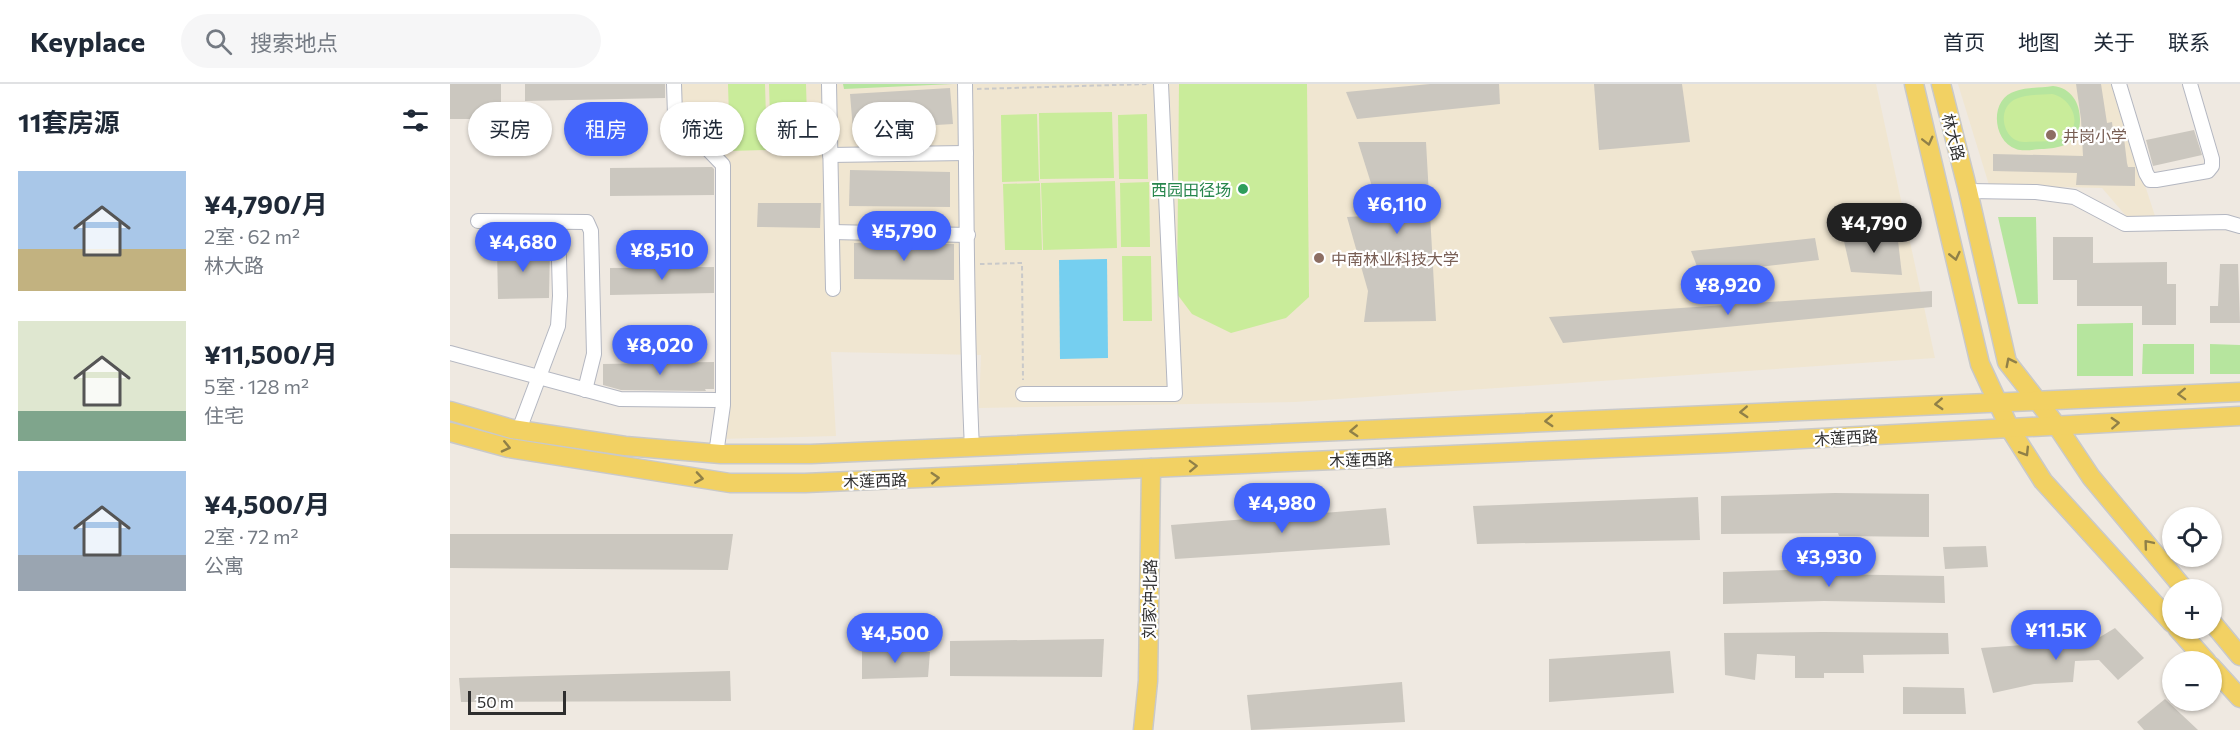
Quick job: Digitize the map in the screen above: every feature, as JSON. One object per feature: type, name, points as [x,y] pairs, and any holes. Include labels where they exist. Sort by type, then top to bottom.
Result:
[{"type":"main road","points":[[1914,84],[1980,364],[2010,429],[2043,481],[2162,612]]},
{"type":"main road","name":"林大路","points":[[1941,84],[2007,362],[2057,426],[2091,477],[2176,579]]},
{"type":"main road","name":"木莲西路","points":[[450,411],[519,430],[625,446],[716,454],[811,454],[2240,392]]},
{"type":"main road","name":"木莲西路","points":[[450,432],[509,448],[730,483],[805,483],[2010,429],[2240,416]]},
{"type":"main road","name":"刘家冲北路","points":[[1134,730],[1141,679],[1147,468]]},
{"type":"main road","name":"刘家冲北路","points":[[1143,730],[1148,681],[1147,468]]},
{"type":"main road","points":[[2222,634],[2240,656]]},
{"type":"main road","points":[[2187,639],[2197,651]]},
{"type":"main road","points":[[2222,678],[2240,698]]},
{"type":"street","points":[[674,84],[675,115],[723,165],[723,405],[716,454]]},
{"type":"street","points":[[829,84],[829,102]]},
{"type":"street","points":[[1023,394],[1176,394],[1161,84]]},
{"type":"street","points":[[2119,84],[2146,173],[2150,180],[2156,180],[2208,171],[2212,166],[2212,159],[2190,84]]},
{"type":"street","points":[[965,86],[968,235],[967,354],[972,448]]},
{"type":"street","points":[[840,155],[966,153]]},
{"type":"street","points":[[830,156],[832,289]]},
{"type":"street","points":[[1968,190],[2036,192],[2074,197],[2125,224],[2226,222],[2240,226]]},
{"type":"street","points":[[478,221],[587,222],[591,231],[594,354],[585,390]]},
{"type":"street","points":[[519,430],[558,326],[560,296],[558,222]]},
{"type":"street","points":[[832,232],[968,235]]},
{"type":"street","points":[[450,353],[620,399],[715,400]]},
{"type":"path","points":[[965,86],[1161,84]]},
{"type":"path","points":[[968,264],[1022,263],[1023,394]]},
{"type":"shaded area","name":"中南林业科技大学","points":[[681,84],[1876,84],[1935,358],[1295,402],[979,408],[981,355],[831,352],[836,436],[720,439],[726,163],[720,156],[744,156],[744,102],[681,102]]},
{"type":"shaded area","name":"井岗小学","points":[[1958,84],[2112,84],[2155,216],[2127,217],[2102,188],[1989,185]]},
{"type":"green space","points":[[728,84],[765,84],[766,102],[756,102],[756,150],[744,151],[744,102],[729,102]]},
{"type":"green space","points":[[769,84],[806,84],[807,102],[770,102]]},
{"type":"green space","points":[[843,84],[953,84],[844,89]]},
{"type":"green space","name":"西园田径场","points":[[1179,84],[1307,84],[1309,297],[1286,318],[1231,333],[1192,314],[1177,294]]},
{"type":"green space","points":[[2053,86],[2068,92],[2077,104],[2080,120],[2077,136],[2066,144],[2049,149],[2022,150],[2008,144],[1998,129],[1998,110],[2001,102],[2007,95],[2016,91]]},
{"type":"green space","points":[[2052,94],[2064,100],[2072,110],[2074,124],[2067,136],[2042,142],[2026,142],[2013,138],[2005,128],[2004,121],[2004,114],[2011,102],[2025,96]]},
{"type":"green space","points":[[1112,112],[1114,178],[1040,179],[1039,113]]},
{"type":"green space","points":[[1037,114],[1039,181],[1002,182],[1001,115]]},
{"type":"green space","points":[[1147,114],[1148,179],[1119,179],[1118,115]]},
{"type":"green space","points":[[1115,181],[1117,248],[1043,250],[1041,183]]},
{"type":"green space","points":[[1149,182],[1150,247],[1121,247],[1120,183]]},
{"type":"green space","points":[[1040,183],[1042,250],[1005,250],[1003,184]]},
{"type":"green space","points":[[1998,217],[2036,217],[2038,304],[2018,304]]},
{"type":"green space","points":[[1122,256],[1151,256],[1152,321],[1123,321]]},
{"type":"green space","points":[[2133,323],[2133,376],[2077,376],[2077,324]]},
{"type":"green space","points":[[2143,344],[2194,344],[2194,374],[2142,374]]},
{"type":"green space","points":[[2210,344],[2240,345],[2240,374],[2210,374]]},
{"type":"water","points":[[1107,259],[1108,358],[1060,359],[1059,260]]},
{"type":"building","points":[[450,84],[501,84],[501,102],[468,102],[468,119],[450,119]]},
{"type":"building","points":[[525,84],[665,84],[665,98],[525,101]]},
{"type":"building","points":[[1430,84],[1499,84],[1500,104],[1357,119],[1346,92]]},
{"type":"building","points":[[1594,84],[1682,84],[1690,142],[1599,150]]},
{"type":"building","points":[[2076,84],[2101,84],[2107,123],[2112,122],[2113,131],[2123,130],[2128,167],[2135,167],[2135,186],[2076,185],[2077,173],[1993,171],[1993,154],[2083,156]]},
{"type":"building","points":[[950,88],[953,124],[936,125],[936,102],[852,102],[852,118],[850,94]]},
{"type":"building","points":[[2194,130],[2202,155],[2153,166],[2146,140]]},
{"type":"building","points":[[1358,142],[1426,142],[1436,321],[1364,322],[1368,291],[1347,217],[1381,215]]},
{"type":"building","points":[[712,167],[714,169],[714,195],[610,196],[610,168]]},
{"type":"building","points":[[850,170],[950,172],[950,207],[849,206]]},
{"type":"building","points":[[758,203],[821,203],[820,228],[757,227]]},
{"type":"building","points":[[1897,232],[1902,275],[1851,272],[1843,237]]},
{"type":"building","points":[[2053,237],[2093,237],[2093,263],[2167,262],[2167,284],[2176,284],[2176,325],[2142,325],[2142,306],[2077,306],[2077,280],[2053,280]]},
{"type":"building","points":[[1815,238],[1819,260],[1700,274],[1691,251]]},
{"type":"building","points":[[854,243],[954,244],[954,280],[854,279]]},
{"type":"building","points":[[550,248],[549,298],[498,299],[497,249]]},
{"type":"building","points":[[2220,264],[2238,264],[2240,323],[2210,323],[2210,306],[2218,306]]},
{"type":"building","points":[[714,267],[714,293],[610,295],[610,268]]},
{"type":"building","points":[[1932,291],[1932,307],[1563,343],[1549,317]]},
{"type":"building","points":[[714,362],[714,389],[705,389],[706,391],[621,390],[603,385],[603,364]]},
{"type":"building","points":[[1835,493],[1929,494],[1929,537],[1839,536],[1838,533],[1721,534],[1721,496]]},
{"type":"building","points":[[1698,497],[1700,540],[1477,544],[1473,506]]},
{"type":"building","points":[[1386,508],[1390,545],[1175,559],[1171,525]]},
{"type":"building","points":[[450,534],[733,534],[728,570],[450,568]]},
{"type":"building","points":[[1986,546],[1988,567],[1945,569],[1943,547]]},
{"type":"building","points":[[1823,569],[1823,574],[1944,576],[1945,603],[1824,601],[1723,604],[1723,572]]},
{"type":"building","points":[[2115,628],[2144,658],[2118,680],[2099,660],[2075,661],[2073,682],[2034,684],[1993,693],[1981,648],[2095,640]]},
{"type":"building","points":[[1724,633],[1948,633],[1949,654],[1863,655],[1864,673],[1824,673],[1824,678],[1795,678],[1795,656],[1757,654],[1755,680],[1725,675]]},
{"type":"building","points":[[1104,639],[1102,677],[950,676],[950,641]]},
{"type":"building","points":[[862,650],[930,652],[928,677],[862,679]]},
{"type":"building","points":[[1670,651],[1674,693],[1549,702],[1549,659]]},
{"type":"building","points":[[730,671],[731,701],[461,702],[459,678]]},
{"type":"building","points":[[1402,682],[1405,722],[1251,730],[1247,695]]},
{"type":"building","points":[[1903,687],[1964,688],[1966,714],[1903,714]]},
{"type":"building","points":[[2162,701],[2162,711],[2178,711],[2198,730],[2144,730],[2137,722]]},
{"type":"place","name":"井岗小学","points":[[2051,135]]},
{"type":"place","name":"西园田径场","points":[[1243,189]]},
{"type":"place","name":"中南林业科技大学","points":[[1319,258]]}]
